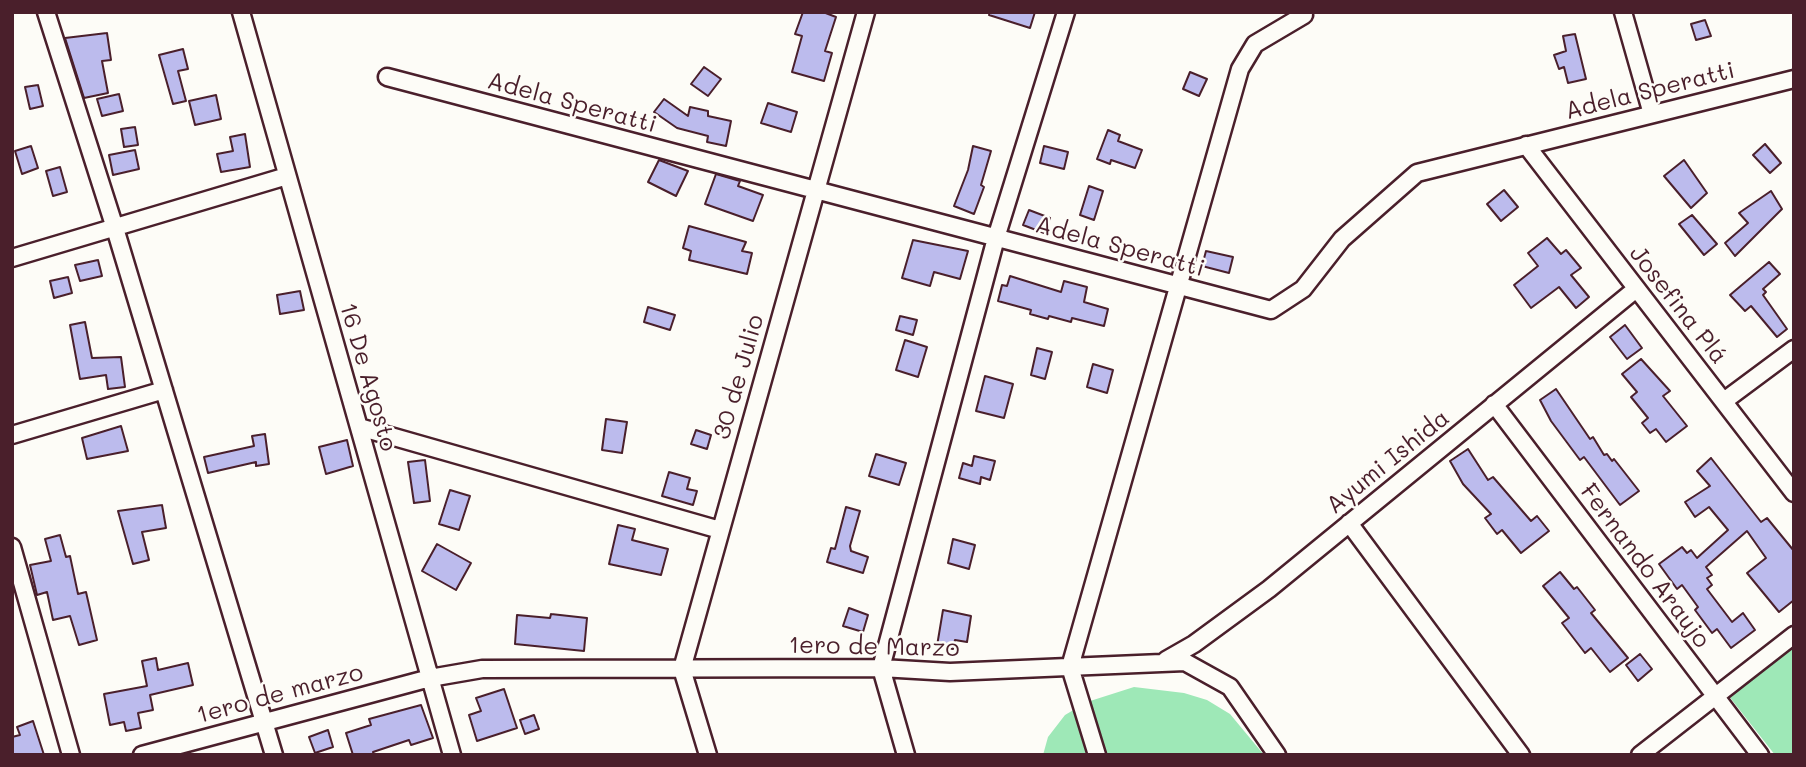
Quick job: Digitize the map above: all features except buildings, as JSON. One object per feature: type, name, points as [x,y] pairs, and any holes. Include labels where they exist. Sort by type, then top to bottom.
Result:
[{"type":"street","points":[[46,12],[115,228],[274,755]]},
{"type":"street","name":"16 De Agosto","points":[[241,12],[452,755]]},
{"type":"street","name":"30 de Julio","points":[[682,669],[866,12]]},
{"type":"street","points":[[906,755],[881,668],[996,238],[1066,12]]},
{"type":"street","points":[[1097,755],[1070,667],[1240,69],[1255,44],[1304,15],[1302,12]]},
{"type":"street","points":[[1623,12],[1652,114]]},
{"type":"street","name":"Adela Speratti","points":[[387,78],[1270,310],[1303,289],[1342,239],[1417,173],[1794,79]]},
{"type":"street","name":"Josefina Plá","points":[[1526,145],[1794,494]]},
{"type":"street","points":[[12,258],[287,176]]},
{"type":"street","name":"Ayumi Ishida","points":[[1162,663],[1194,644],[1269,589],[1636,289]]},
{"type":"street","points":[[1724,401],[1794,348]]},
{"type":"street","points":[[12,435],[164,390]]},
{"type":"street","name":"Fernando Araujo","points":[[1494,404],[1760,755]]},
{"type":"street","points":[[359,427],[720,530]]},
{"type":"street","points":[[1349,523],[1521,755]]},
{"type":"street","points":[[12,547],[71,755]]},
{"type":"street","points":[[1640,755],[1794,635]]},
{"type":"street","name":"1ero de Marzo","points":[[430,677],[482,669],[881,668],[950,672],[1185,662],[1230,687],[1277,755]]},
{"type":"street","points":[[682,669],[708,755]]},
{"type":"street","name":"1ero de marzo","points":[[142,755],[430,677]]},
{"type":"green space","points":[[1794,647],[1794,755],[1775,755],[1728,695]]},
{"type":"green space","points":[[1134,687],[1184,693],[1207,700],[1230,714],[1264,755],[1043,755],[1048,737],[1065,715],[1087,702]]}]
